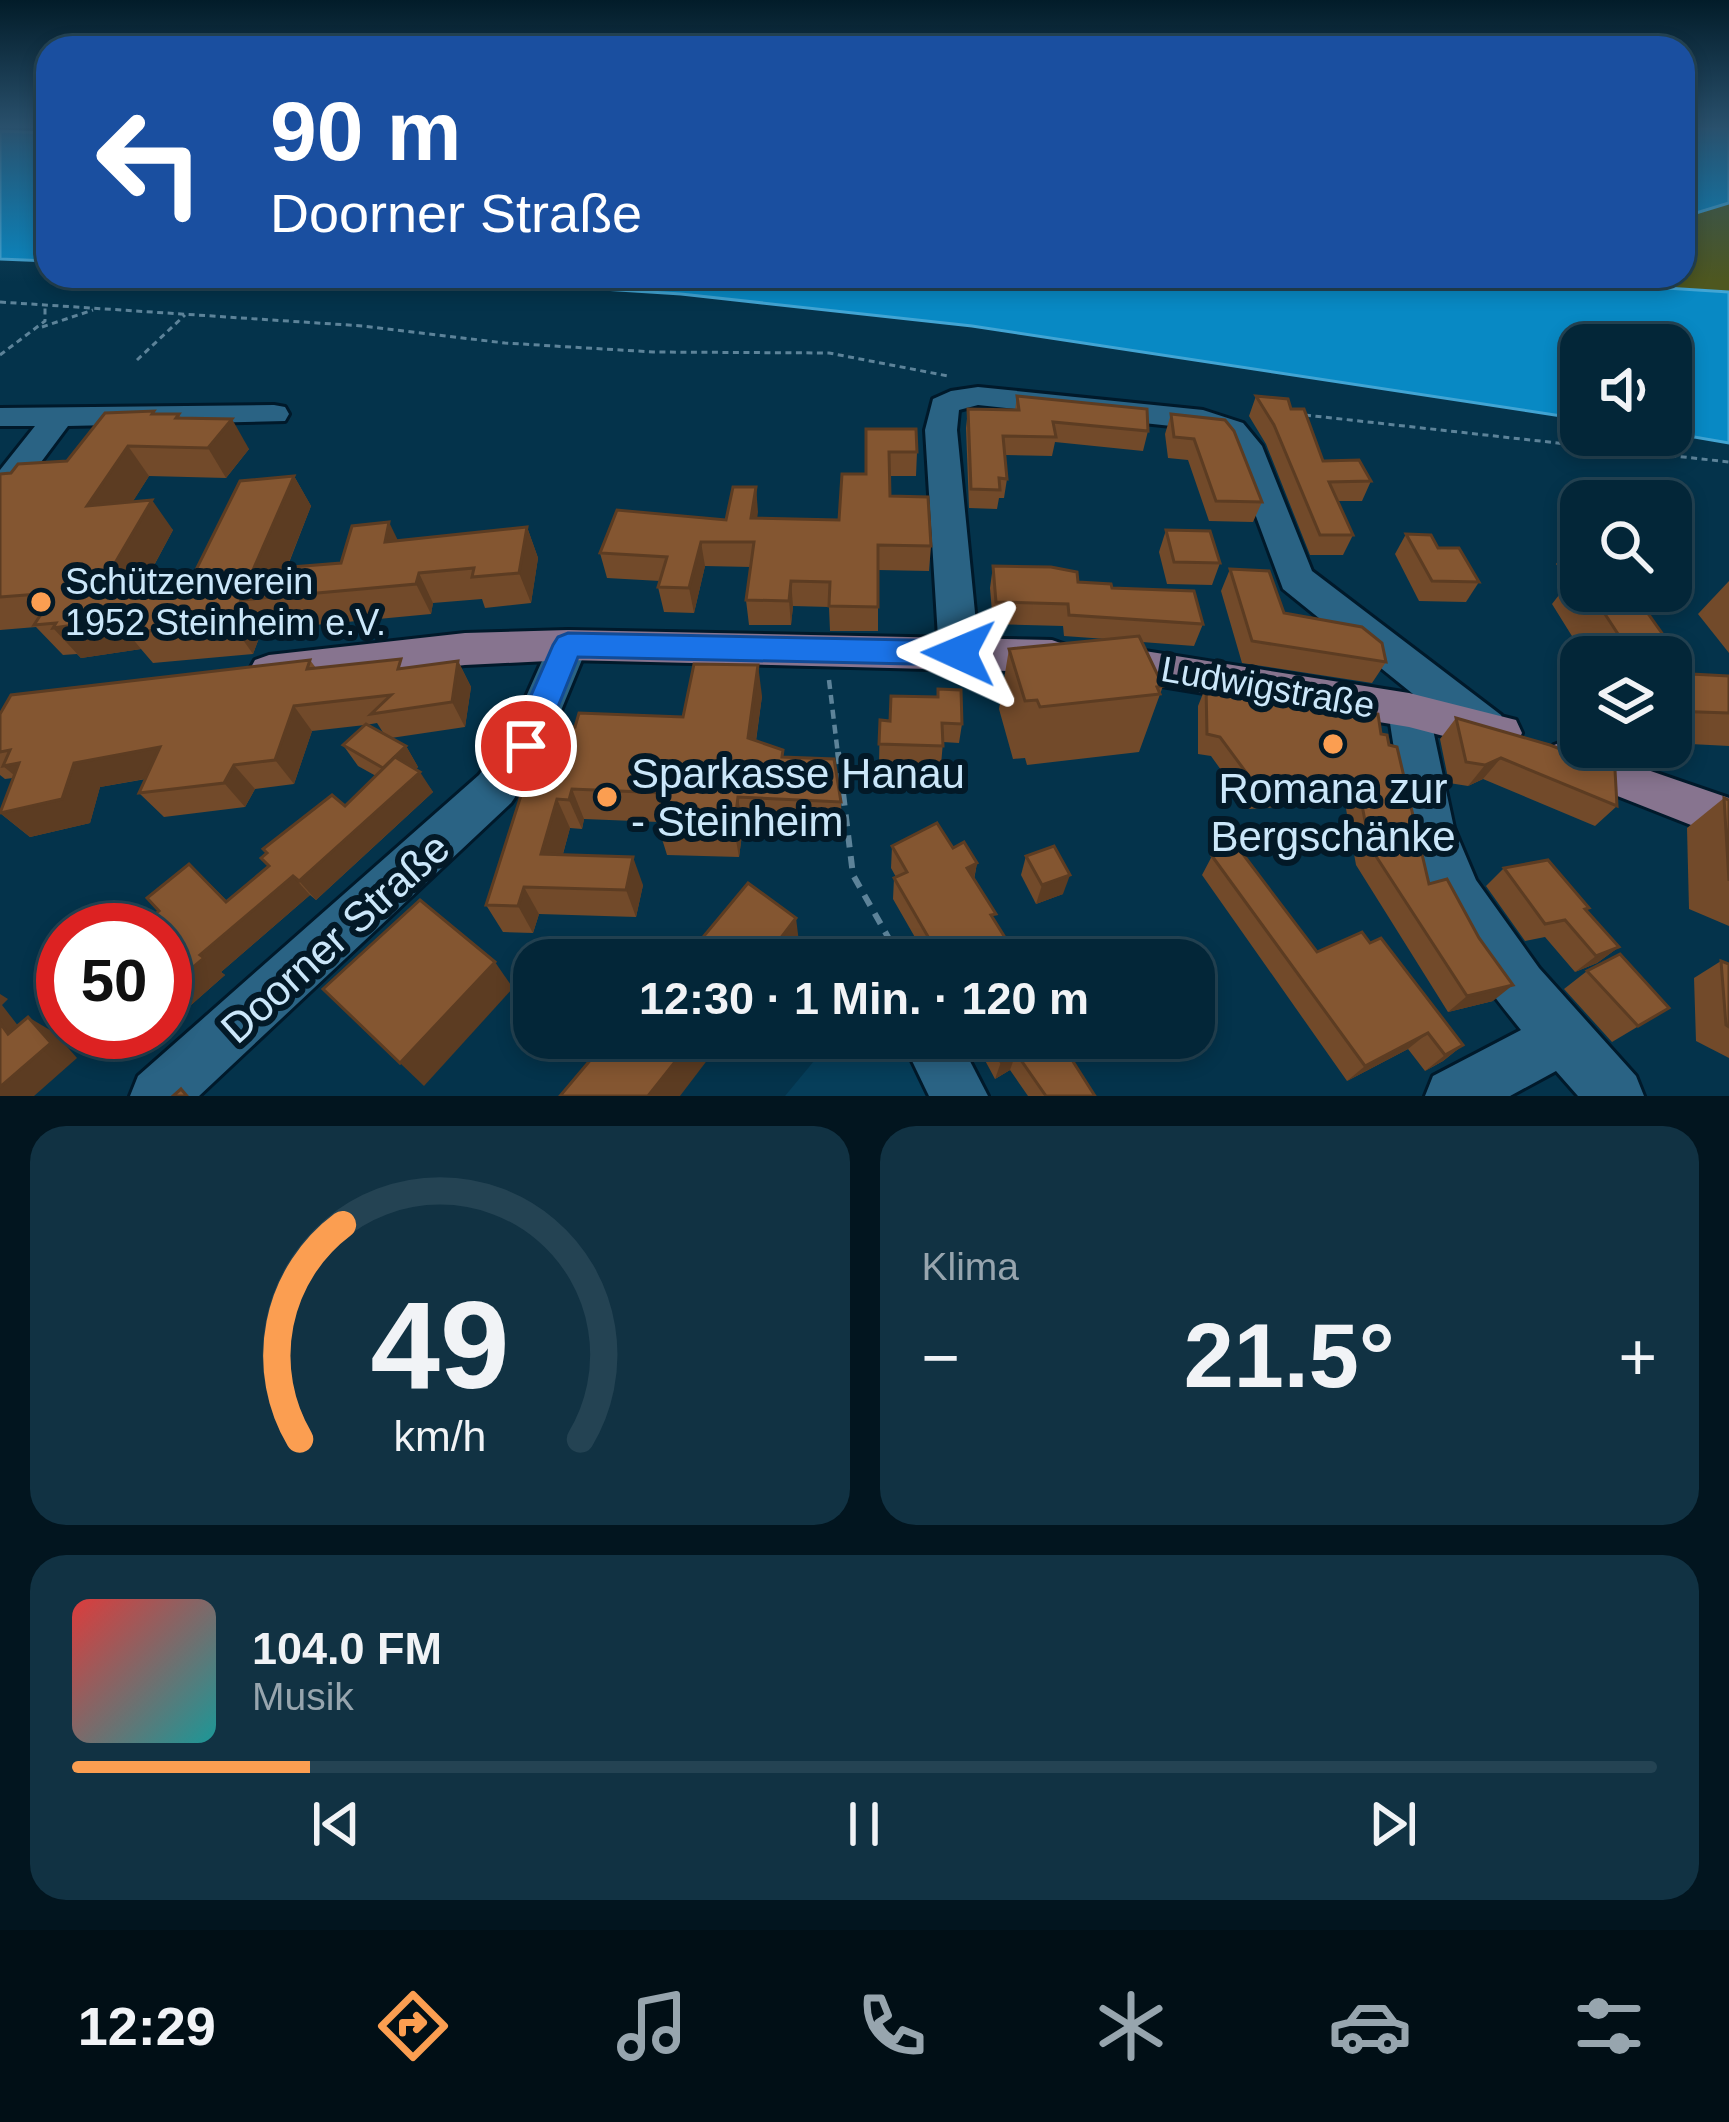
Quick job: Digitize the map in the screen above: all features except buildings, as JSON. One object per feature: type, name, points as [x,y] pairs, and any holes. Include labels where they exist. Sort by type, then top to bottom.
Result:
[{"type":"main road","name":"Ludwigstraße","points":[[228,676],[405,655],[568,645],[1104,660],[1409,710],[1486,728],[1729,819]]},
{"type":"street","points":[[959,653],[941,430],[948,391],[962,397],[1203,420],[1232,430],[1246,446],[1296,579],[1486,728]]},
{"type":"street","points":[[0,417],[274,413]]},
{"type":"street","points":[[0,493],[59,417]]},
{"type":"street","name":"Doorner Straße","points":[[158,1096],[495,789],[526,746],[568,645]]},
{"type":"street","points":[[1409,710],[1442,862],[1480,930],[1616,1096]]},
{"type":"street","points":[[1453,1096],[1564,1037]]},
{"type":"street","points":[[940,1059],[961,1096]]},
{"type":"path","points":[[0,302],[363,326],[505,343],[653,352],[829,352],[948,391]]},
{"type":"path","points":[[0,355],[45,321],[45,304]]},
{"type":"path","points":[[37,329],[101,308]]},
{"type":"path","points":[[137,360],[185,315]]},
{"type":"path","points":[[1293,413],[1729,462]]},
{"type":"path","points":[[827,651],[853,875],[889,939]]},
{"type":"shaded area","points":[[816,1059],[913,1059],[933,1096],[785,1096]]},
{"type":"green space","points":[[1729,203],[1729,292],[1666,288],[1695,288],[1695,213]]},
{"type":"water","points":[[0,179],[36,179],[36,260],[0,259]]},
{"type":"water","points":[[1695,179],[1729,179],[1729,203],[1695,213]]},
{"type":"water","points":[[586,288],[1666,288],[1729,292],[1729,443],[1692,437],[1692,324],[1560,324],[1560,416],[972,326]]},
{"type":"place","name":"Schützenverein 1952 Steinheim e.V.","points":[[41,602]]},
{"type":"place","name":"Romana zur Bergschänke","points":[[1333,744]]},
{"type":"place","name":"Sparkasse Hanau - Steinheim","points":[[607,797]]},
{"type":"route","points":[[526,746],[568,645],[959,653]]}]
